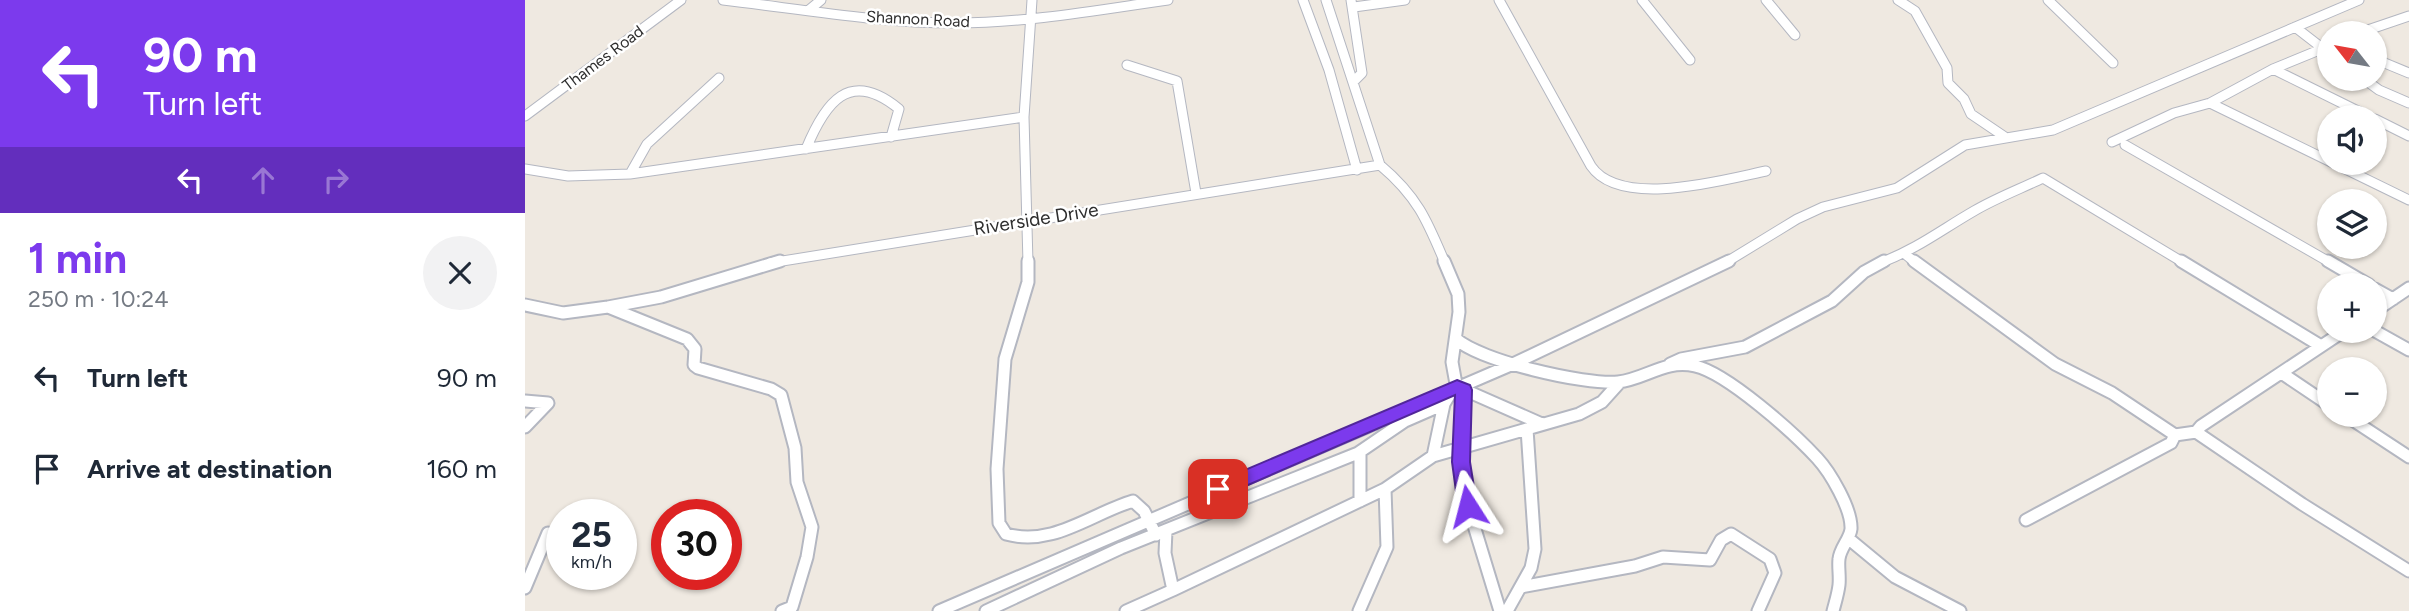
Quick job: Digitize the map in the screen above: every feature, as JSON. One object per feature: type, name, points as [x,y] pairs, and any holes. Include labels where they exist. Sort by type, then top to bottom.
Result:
[{"type":"street","name":"Thames Road","points":[[525,116],[681,0]]},
{"type":"street","name":"Shannon Road","points":[[723,0],[954,23],[1030,20],[1168,0]]},
{"type":"street","points":[[809,10],[821,0]]},
{"type":"street","points":[[1032,0],[1024,117],[1028,282],[1005,359],[997,469],[999,523],[1006,534],[1028,539],[1054,534],[1131,500],[1138,504],[1161,533],[1173,590]]},
{"type":"street","points":[[1303,0],[1329,70],[1357,170]]},
{"type":"street","points":[[1326,0],[1380,165],[1415,198],[1428,220],[1458,294],[1452,369],[1458,388],[1461,449],[1472,524],[1500,611]]},
{"type":"street","points":[[1354,81],[1362,73],[1352,4],[1405,0]]},
{"type":"street","points":[[1499,0],[1588,160],[1605,181],[1632,188],[1656,188],[1766,171]]},
{"type":"street","points":[[1642,0],[1690,60]]},
{"type":"street","points":[[1766,0],[1795,35]]},
{"type":"street","points":[[1898,0],[1915,11],[1947,68],[1948,83],[1964,99],[1967,110],[2005,136]]},
{"type":"street","points":[[2047,0],[2113,63]]},
{"type":"street","points":[[939,611],[1513,364],[1733,260],[1797,219],[1823,207],[1890,191],[1942,162],[1965,145],[2005,136],[2036,133],[2072,123],[2359,0]]},
{"type":"street","points":[[2387,23],[2409,16]]},
{"type":"street","points":[[2295,27],[2317,42]]},
{"type":"street","points":[[2112,142],[2174,113],[2210,103],[2273,69],[2317,53]]},
{"type":"street","points":[[2387,64],[2409,73]]},
{"type":"street","points":[[1127,65],[1177,81],[1196,194]]},
{"type":"street","points":[[2273,69],[2346,105]]},
{"type":"street","points":[[630,174],[647,144],[719,78]]},
{"type":"street","points":[[806,149],[823,113],[847,89],[871,93],[891,101],[899,109],[891,137]]},
{"type":"street","points":[[2381,91],[2409,103]]},
{"type":"street","points":[[2210,103],[2409,200]]},
{"type":"street","points":[[525,169],[568,176],[630,174],[1024,117]]},
{"type":"street","points":[[2387,125],[2409,136]]},
{"type":"street","points":[[2125,145],[2348,273]]},
{"type":"street","name":"Riverside Drive","points":[[525,305],[563,313],[608,307],[661,297],[770,263],[1380,165]]},
{"type":"street","points":[[1455,339],[1474,352],[1513,364],[1590,380],[1620,382],[1681,359],[1745,347],[1832,301],[1864,272],[1936,237],[1975,210],[2043,178],[2321,346]]},
{"type":"street","points":[[1905,254],[2055,364],[2112,393],[2175,435],[2196,432],[2302,504],[2409,570]]},
{"type":"street","points":[[2387,303],[2409,288]]},
{"type":"street","points":[[2387,296],[2393,299]]},
{"type":"street","points":[[608,307],[687,339],[695,349],[694,365],[698,368],[771,389],[781,395],[795,448],[797,482],[812,527],[807,557],[792,607],[782,611]]},
{"type":"street","points":[[2387,338],[2409,350]]},
{"type":"street","points":[[2196,432],[2200,426],[2283,374],[2326,343]]},
{"type":"street","points":[[1669,364],[1696,366],[1724,380],[1783,426],[1818,459],[1833,480],[1851,522],[1849,539],[1839,556],[1839,587],[1833,611]]},
{"type":"street","points":[[2283,374],[2317,397]]},
{"type":"street","points":[[1126,611],[1385,489],[1433,456],[1566,419],[1607,398],[1620,382]]},
{"type":"street","points":[[986,611],[1041,583],[1297,475],[1360,452],[1402,422],[1444,404],[1458,388]]},
{"type":"street","points":[[1458,388],[1542,424]]},
{"type":"street","points":[[525,401],[548,403],[525,427]]},
{"type":"street","points":[[1433,456],[1444,404]]},
{"type":"street","points":[[2363,427],[2409,457]]},
{"type":"street","points":[[1507,611],[1531,568],[1535,549],[1527,429]]},
{"type":"street","points":[[2026,520],[2171,443],[2175,435]]},
{"type":"street","points":[[1360,452],[1360,501]]},
{"type":"street","points":[[1359,611],[1387,547],[1385,489]]},
{"type":"street","points":[[1521,587],[1635,566],[1663,557],[1710,561],[1721,540],[1731,534],[1770,559],[1775,573],[1758,611]]},
{"type":"street","points":[[525,588],[546,538]]},
{"type":"street","points":[[1849,539],[1888,572],[1960,611]]},
{"type":"route","points":[[1218,489],[1457,387],[1464,390],[1461,462],[1468,506]]}]
